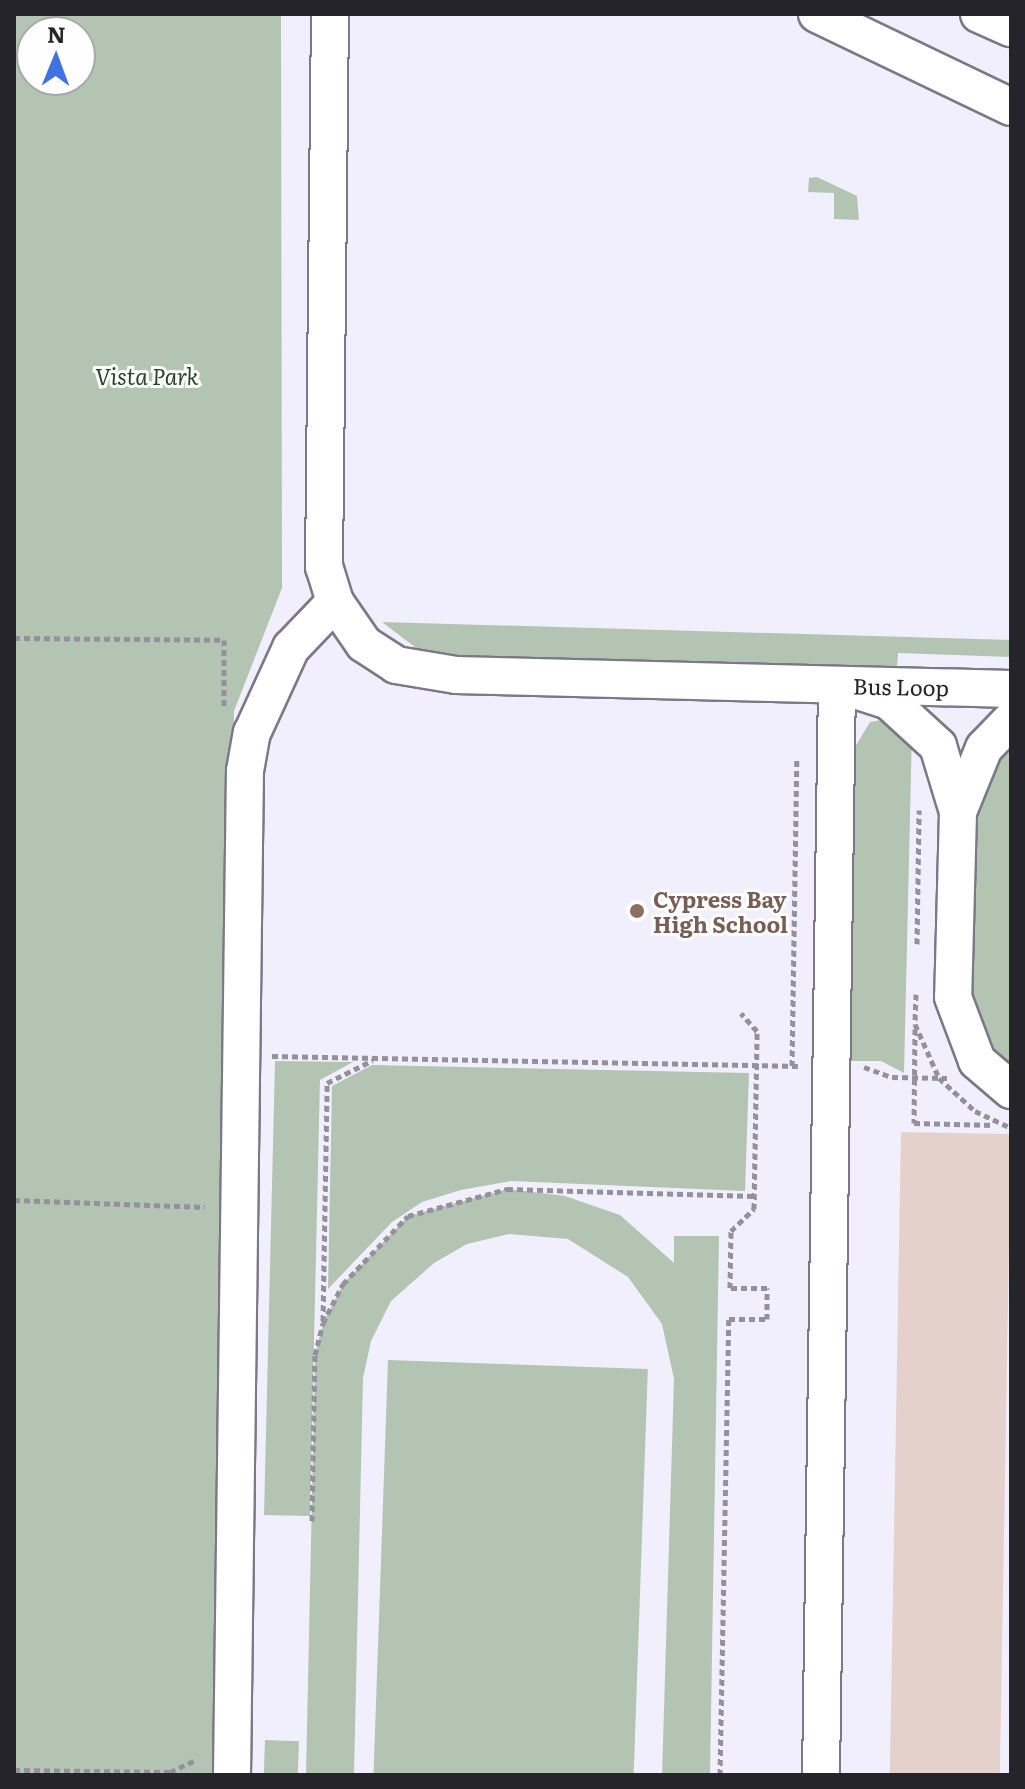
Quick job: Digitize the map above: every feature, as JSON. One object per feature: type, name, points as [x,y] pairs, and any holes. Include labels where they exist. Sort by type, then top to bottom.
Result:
[{"type":"street","points":[[330,14],[324,567],[335,602],[364,644],[396,665],[456,675],[837,685],[821,1775]]},
{"type":"street","points":[[817,14],[1011,107]]},
{"type":"street","points":[[979,14],[1011,28]]},
{"type":"street","points":[[232,1775],[239,1055],[252,733],[291,648],[335,602]]},
{"type":"street","name":"Bus Loop","points":[[837,685],[1011,689]]},
{"type":"street","name":"Bus Loop","points":[[837,685],[889,701],[915,720],[938,746],[958,812],[953,997],[960,1029],[1002,1084]]},
{"type":"street","name":"Bus Loop","points":[[958,812],[984,748],[1011,720]]},
{"type":"path","points":[[14,638],[217,640]]},
{"type":"path","points":[[792,1066],[797,759]]},
{"type":"path","points":[[720,1775],[729,1319],[767,1319],[767,1288],[730,1288],[731,1231],[754,1209],[757,1031],[741,1013]]},
{"type":"path","points":[[915,1024],[914,1123],[995,1125]]},
{"type":"path","points":[[239,1055],[876,1067],[892,1077],[1002,1084]]},
{"type":"path","points":[[312,1521],[315,1355],[323,1323],[327,1083],[378,1058]]},
{"type":"path","points":[[323,1323],[343,1284],[408,1216],[454,1198],[507,1189],[754,1196]]},
{"type":"path","points":[[14,1200],[216,1207]]},
{"type":"green space","name":"Vista Park","points":[[14,14],[281,14],[282,588],[234,711],[217,1775],[14,1775]]},
{"type":"green space","points":[[817,177],[857,196],[859,220],[834,219],[834,193],[808,192],[809,178]]},
{"type":"green space","points":[[382,622],[1011,640],[1011,657],[898,653],[897,668],[424,654]]},
{"type":"green space","points":[[887,719],[912,731],[904,1073],[881,1061],[848,1061],[855,747],[870,722]]},
{"type":"green space","points":[[1011,733],[1011,1071],[985,1044],[971,994],[977,805]]},
{"type":"green space","points":[[275,1061],[353,1062],[320,1080],[310,1516],[264,1515]]},
{"type":"green space","points":[[372,1065],[749,1073],[745,1191],[511,1181],[461,1190],[422,1202],[392,1222],[328,1289],[332,1086]]},
{"type":"green space","points":[[507,1189],[565,1196],[620,1215],[674,1263],[674,1236],[719,1236],[710,1775],[662,1775],[674,1379],[662,1324],[628,1277],[568,1239],[509,1234],[467,1244],[434,1263],[391,1301],[371,1341],[363,1378],[354,1775],[306,1775],[315,1355],[323,1323],[343,1284],[408,1216]]},
{"type":"green space","points":[[388,1360],[648,1369],[634,1775],[374,1775]]},
{"type":"green space","points":[[265,1740],[299,1741],[298,1775],[264,1775]]},
{"type":"building","points":[[901,1132],[1011,1134],[1000,1775],[890,1775]]},
{"type":"place","name":"Cypress Bay High School","points":[[637,911]]}]
